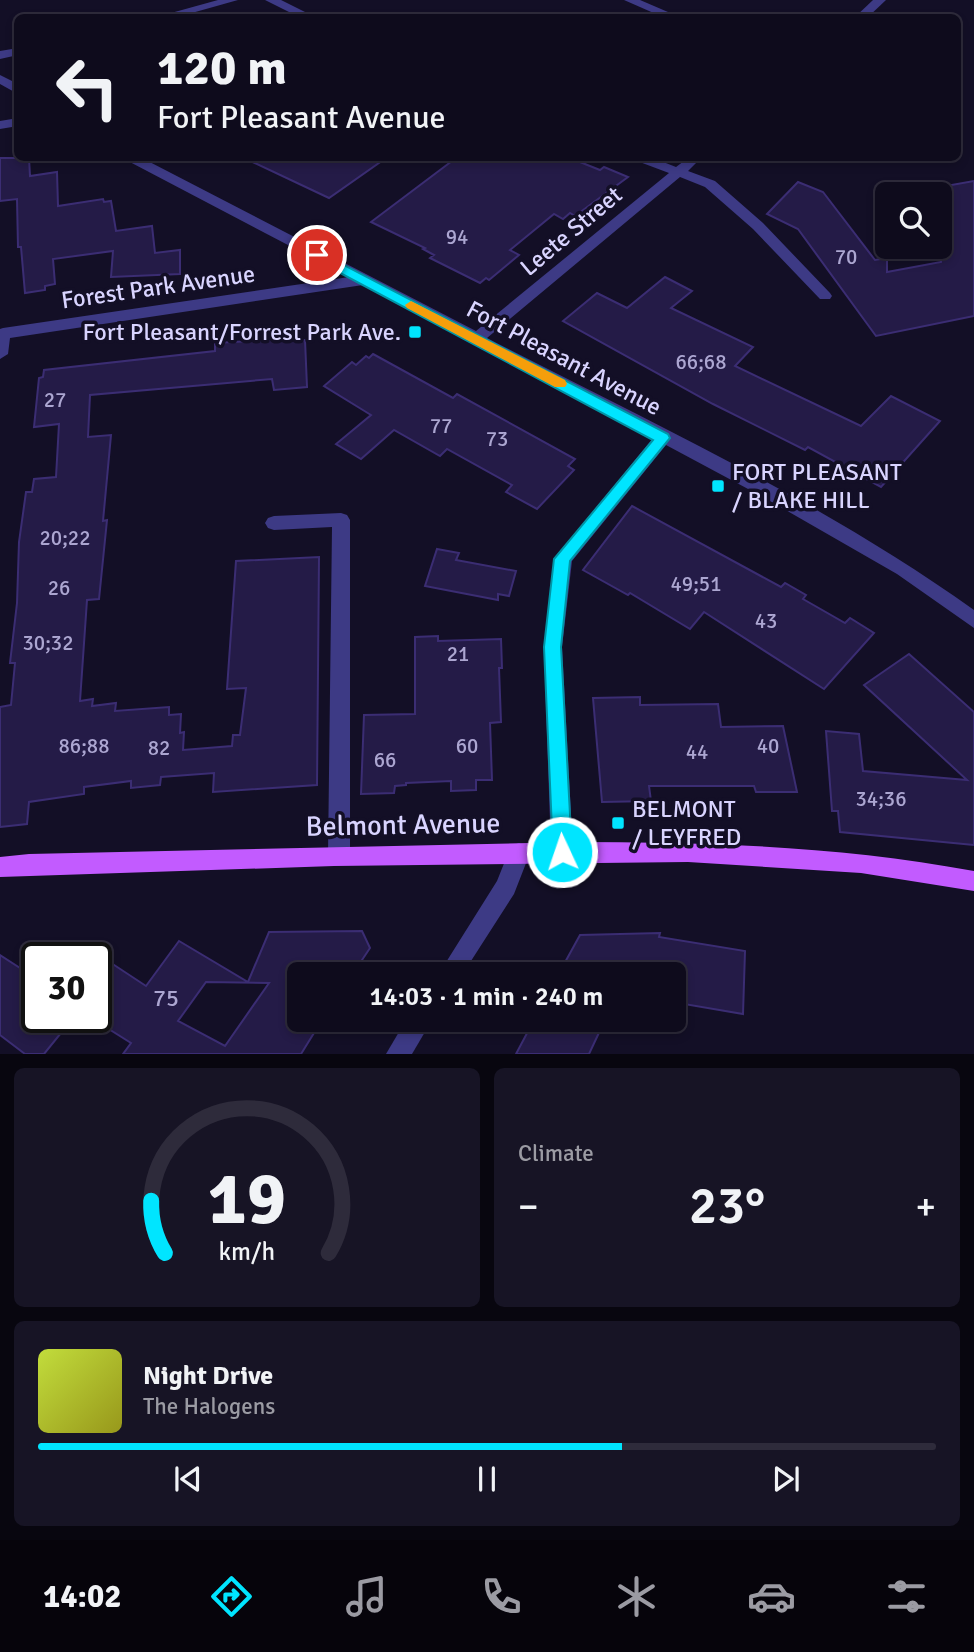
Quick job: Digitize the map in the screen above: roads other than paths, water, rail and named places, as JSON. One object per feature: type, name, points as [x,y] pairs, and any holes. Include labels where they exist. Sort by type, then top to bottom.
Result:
[{"type":"main road","name":"Belmont Avenue","points":[[0,867],[43,863],[339,855],[638,851],[820,858],[933,872],[974,881]]},
{"type":"street","points":[[174,14],[232,0]]},
{"type":"street","points":[[271,0],[303,14]]},
{"type":"street","points":[[630,0],[667,14]]},
{"type":"street","points":[[864,14],[880,0]]},
{"type":"street","name":"Fort Pleasant Avenue","points":[[139,161],[769,492],[892,562],[971,619]]},
{"type":"street","points":[[649,161],[710,184],[758,226],[825,296]]},
{"type":"street","name":"Leete Street","points":[[476,340],[692,161]]},
{"type":"street","name":"Forest Park Avenue","points":[[2,333],[363,280]]},
{"type":"street","points":[[0,354],[2,333]]},
{"type":"street","points":[[562,852],[553,647],[562,559],[663,438]]},
{"type":"street","points":[[274,523],[341,520],[339,855]]},
{"type":"street","points":[[457,962],[506,887],[519,853]]},
{"type":"street","points":[[398,1054],[412,1032]]},
{"type":"place","name":"Fort Pleasant/Forrest Park Ave.","points":[[415,332]]},
{"type":"place","name":"FORT PLEASANT / BLAKE HILL","points":[[718,486]]},
{"type":"place","name":"BELMONT / LEYFRED","points":[[618,823]]}]
